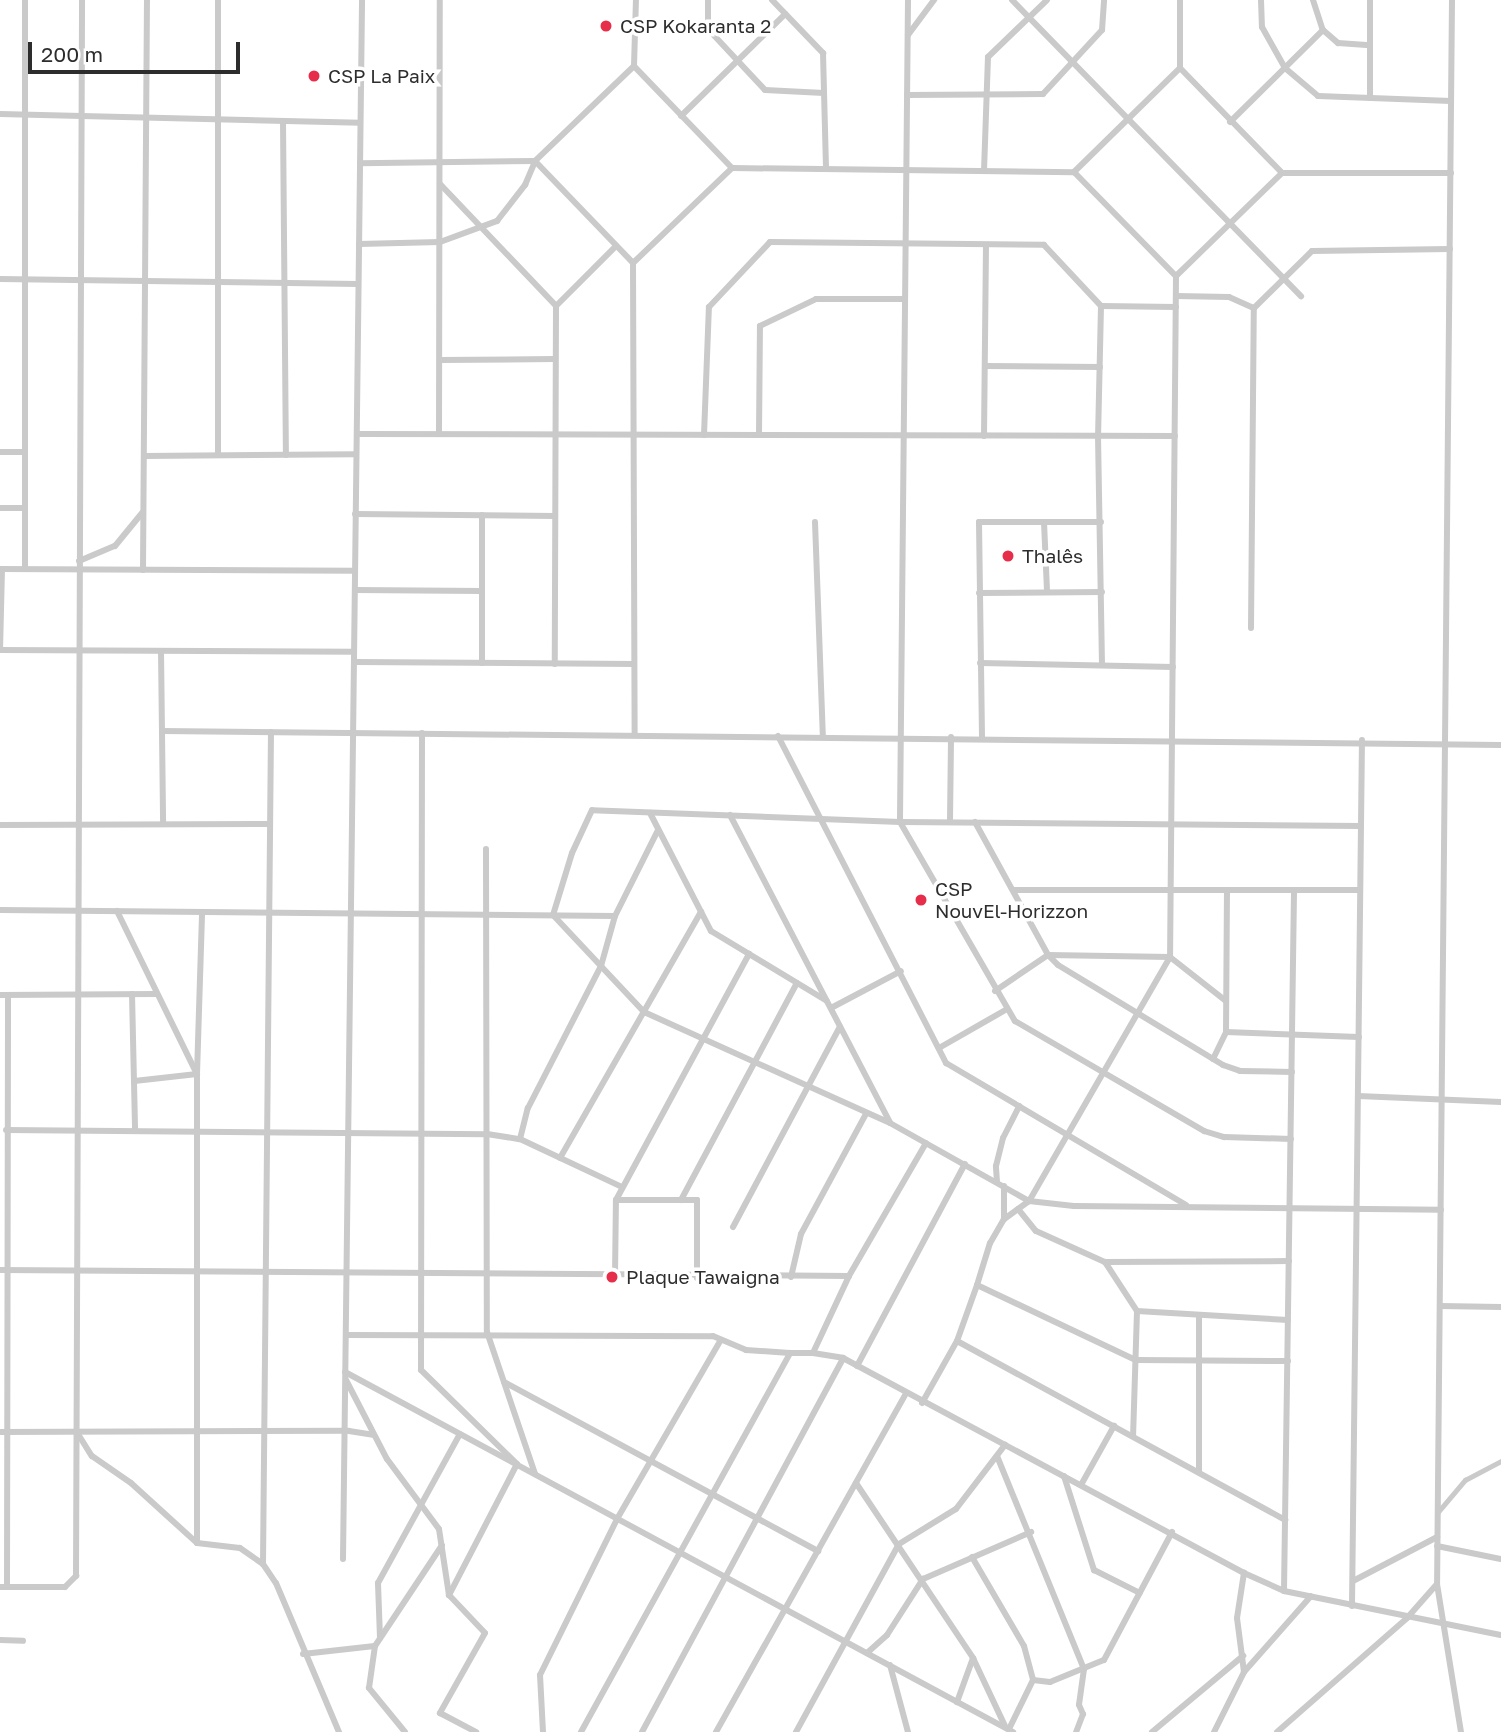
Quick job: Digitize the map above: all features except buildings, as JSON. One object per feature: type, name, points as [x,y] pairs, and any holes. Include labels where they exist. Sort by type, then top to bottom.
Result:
[{"type":"street","points":[[25,0],[25,569]]},
{"type":"street","points":[[82,0],[76,994],[76,1576],[65,1587],[4,1587],[3,1432],[10,1270],[4,995],[76,994],[156,994]]},
{"type":"street","points":[[143,570],[147,0]]},
{"type":"street","points":[[218,0],[218,455]]},
{"type":"street","points":[[343,1559],[362,0]]},
{"type":"street","points":[[439,434],[440,0]]},
{"type":"street","points":[[359,244],[440,242],[497,220],[525,185],[535,161],[634,66],[636,0]]},
{"type":"street","points":[[708,0],[708,29],[765,90],[824,93]]},
{"type":"street","points":[[772,0],[823,53],[826,169]]},
{"type":"street","points":[[908,0],[898,737],[900,822],[995,991],[1015,1021],[1055,1048],[1106,1073],[1204,1131],[1224,1137],[1291,1139]]},
{"type":"street","points":[[908,36],[934,0]]},
{"type":"street","points":[[1012,0],[1301,296]]},
{"type":"street","points":[[984,171],[988,58],[1047,0]]},
{"type":"street","points":[[907,95],[1043,94],[1102,30],[1104,0]]},
{"type":"street","points":[[1180,0],[1180,68],[1282,173]]},
{"type":"street","points":[[1261,0],[1262,27],[1285,68],[1318,96],[1451,101]]},
{"type":"street","points":[[1313,0],[1323,30],[1338,43],[1370,45]]},
{"type":"street","points":[[1370,0],[1370,98]]},
{"type":"street","points":[[1452,0],[1437,1584],[1461,1732]]},
{"type":"street","points":[[681,116],[785,14]]},
{"type":"street","points":[[1230,122],[1323,30]]},
{"type":"street","points":[[634,66],[732,168]]},
{"type":"street","points":[[1074,172],[1180,68]]},
{"type":"street","points":[[0,114],[360,123]]},
{"type":"street","points":[[283,121],[286,455]]},
{"type":"street","points":[[360,163],[535,161],[633,264],[635,735]]},
{"type":"street","points":[[633,264],[732,168],[1074,172],[1176,276],[1170,957],[1140,1015],[1029,1201],[1004,1220],[990,1243],[957,1341],[922,1402]]},
{"type":"street","points":[[1176,276],[1282,173],[1451,173]]},
{"type":"street","points":[[440,184],[556,306]]},
{"type":"street","points":[[705,435],[709,307],[770,242],[1044,245],[1101,306],[1098,436],[1102,665]]},
{"type":"street","points":[[984,436],[986,245]]},
{"type":"street","points":[[555,664],[556,306],[616,246]]},
{"type":"street","points":[[1251,628],[1254,308],[1312,251],[1450,249]]},
{"type":"street","points":[[0,279],[358,284]]},
{"type":"street","points":[[1176,296],[1229,297],[1254,308]]},
{"type":"street","points":[[760,435],[760,326],[816,299],[904,299]]},
{"type":"street","points":[[1101,306],[1176,307]]},
{"type":"street","points":[[440,360],[555,359]]},
{"type":"street","points":[[985,366],[1100,367]]},
{"type":"street","points":[[358,433],[1175,436]]},
{"type":"street","points":[[0,452],[25,452]]},
{"type":"street","points":[[144,456],[356,454]]},
{"type":"street","points":[[0,508],[25,508]]},
{"type":"street","points":[[79,561],[115,545],[143,512]]},
{"type":"street","points":[[355,514],[555,516]]},
{"type":"street","points":[[482,515],[482,663]]},
{"type":"street","points":[[816,522],[823,736]]},
{"type":"street","points":[[982,737],[979,522],[1101,522]]},
{"type":"street","points":[[1044,522],[1047,592]]},
{"type":"street","points":[[354,652],[0,650],[1,569],[355,572]]},
{"type":"street","points":[[355,590],[482,591]]},
{"type":"street","points":[[979,593],[1101,592]]},
{"type":"street","points":[[161,651],[163,824]]},
{"type":"street","points":[[354,662],[634,664]]},
{"type":"street","points":[[980,663],[1173,667]]},
{"type":"street","points":[[162,732],[1362,740],[1501,745]]},
{"type":"street","points":[[263,1564],[271,732]]},
{"type":"street","points":[[422,733],[421,1370],[517,1465]]},
{"type":"street","points":[[778,736],[946,1063],[1188,1206]]},
{"type":"street","points":[[950,821],[951,737]]},
{"type":"street","points":[[1352,1606],[1362,740]]},
{"type":"street","points":[[553,915],[565,873],[592,810],[900,822],[1171,822],[1361,826]]},
{"type":"street","points":[[650,813],[711,931],[829,1005]]},
{"type":"street","points":[[730,815],[890,1123]]},
{"type":"street","points":[[975,822],[1048,955],[1213,1059],[1240,1071],[1292,1072]]},
{"type":"street","points":[[0,825],[270,824]]},
{"type":"street","points":[[520,1139],[527,1108],[601,966],[615,916],[658,830]]},
{"type":"street","points":[[486,849],[487,1332],[535,1474]]},
{"type":"street","points":[[1014,890],[1360,890]]},
{"type":"street","points":[[1213,1059],[1226,1032],[1227,890]]},
{"type":"street","points":[[1284,1591],[1294,890]]},
{"type":"street","points":[[0,910],[615,916]]},
{"type":"street","points":[[117,911],[197,1074]]},
{"type":"street","points":[[197,1543],[200,1131],[197,1074],[202,912]]},
{"type":"street","points":[[560,1158],[701,912]]},
{"type":"street","points":[[553,915],[644,1013],[890,1123],[1029,1201],[1074,1206],[1441,1210]]},
{"type":"street","points":[[615,1277],[615,1200],[749,954]]},
{"type":"street","points":[[995,991],[1048,955],[1170,957],[1226,1001]]},
{"type":"street","points":[[829,1005],[901,971]]},
{"type":"street","points":[[681,1200],[797,983]]},
{"type":"street","points":[[132,994],[135,1131]]},
{"type":"street","points":[[939,1048],[1007,1009]]},
{"type":"street","points":[[733,1227],[840,1027]]},
{"type":"street","points":[[1226,1032],[1359,1037]]},
{"type":"street","points":[[134,1081],[197,1074]]},
{"type":"street","points":[[1358,1096],[1442,1102],[1501,1102]]},
{"type":"street","points":[[1004,1220],[996,1166],[1003,1138],[1019,1106]]},
{"type":"street","points":[[791,1277],[800,1234],[866,1114]]},
{"type":"street","points":[[6,1130],[487,1134],[520,1139],[622,1187]]},
{"type":"street","points":[[813,1353],[849,1276],[926,1143]]},
{"type":"street","points":[[857,1366],[965,1164]]},
{"type":"street","points":[[0,1189],[9,1189]]},
{"type":"street","points":[[615,1200],[697,1200],[696,1278]]},
{"type":"street","points":[[1018,1209],[1036,1231],[1105,1262],[1289,1261]]},
{"type":"street","points":[[1105,1262],[1137,1311],[1133,1436]]},
{"type":"street","points":[[0,1270],[696,1278],[849,1276]]},
{"type":"street","points":[[977,1285],[1136,1360],[1288,1361]]},
{"type":"street","points":[[1440,1306],[1501,1307]]},
{"type":"street","points":[[1137,1311],[1288,1320]]},
{"type":"street","points":[[1199,1315],[1199,1471]]},
{"type":"street","points":[[346,1335],[487,1332],[713,1336],[746,1350],[813,1353],[842,1358],[1172,1532],[1244,1573],[1284,1591],[1501,1636]]},
{"type":"street","points":[[542,1732],[540,1675],[617,1519],[720,1340]]},
{"type":"street","points":[[957,1341],[1285,1520]]},
{"type":"street","points":[[581,1732],[790,1353]]},
{"type":"street","points":[[642,1732],[842,1358]]},
{"type":"street","points":[[345,1375],[1009,1729]]},
{"type":"street","points":[[345,1375],[373,1435],[421,1504],[443,1543],[449,1595],[485,1633],[440,1713],[476,1732]]},
{"type":"street","points":[[504,1382],[818,1551]]},
{"type":"street","points":[[716,1732],[906,1394]]},
{"type":"street","points":[[1081,1485],[1114,1426]]},
{"type":"street","points":[[3,1432],[345,1432],[373,1435]]},
{"type":"street","points":[[77,1432],[92,1456],[131,1483],[197,1543],[240,1548],[263,1564],[276,1583],[303,1654],[339,1732]]},
{"type":"street","points":[[380,1638],[378,1583],[460,1434]]},
{"type":"street","points":[[796,1732],[898,1544],[956,1508],[1005,1446]]},
{"type":"street","points":[[997,1456],[1031,1531],[1084,1669],[1079,1705],[1083,1714],[1076,1732]]},
{"type":"street","points":[[1438,1512],[1465,1480],[1501,1461]]},
{"type":"street","points":[[449,1595],[517,1465]]},
{"type":"street","points":[[1064,1476],[1094,1570],[1140,1593]]},
{"type":"street","points":[[856,1483],[974,1658],[1009,1729]]},
{"type":"street","points":[[867,1653],[887,1636],[923,1579],[1031,1531]]},
{"type":"street","points":[[1033,1680],[1050,1682],[1104,1660],[1172,1532]]},
{"type":"street","points":[[1353,1581],[1437,1537]]},
{"type":"street","points":[[405,1732],[369,1688],[375,1646],[443,1543]]},
{"type":"street","points":[[1437,1546],[1501,1559]]},
{"type":"street","points":[[972,1557],[1024,1646],[1033,1680],[1009,1729]]},
{"type":"street","points":[[1244,1573],[1237,1618],[1244,1672]]},
{"type":"street","points":[[1277,1732],[1407,1618],[1437,1584]]},
{"type":"street","points":[[1214,1732],[1244,1672],[1311,1596]]},
{"type":"street","points":[[0,1640],[23,1641]]},
{"type":"street","points":[[303,1654],[375,1646]]},
{"type":"street","points":[[1152,1732],[1244,1656]]},
{"type":"street","points":[[957,1702],[974,1658]]},
{"type":"street","points":[[890,1665],[908,1732]]},
{"type":"place","name":"CSP Kokaranta 2","points":[[606,26]]},
{"type":"place","name":"CSP La Paix","points":[[314,76]]},
{"type":"place","name":"Thalês","points":[[1008,556]]},
{"type":"place","name":"CSP NouvEl-Horizzon","points":[[921,900]]},
{"type":"place","name":"Plaque Tawaigna","points":[[612,1277]]}]
